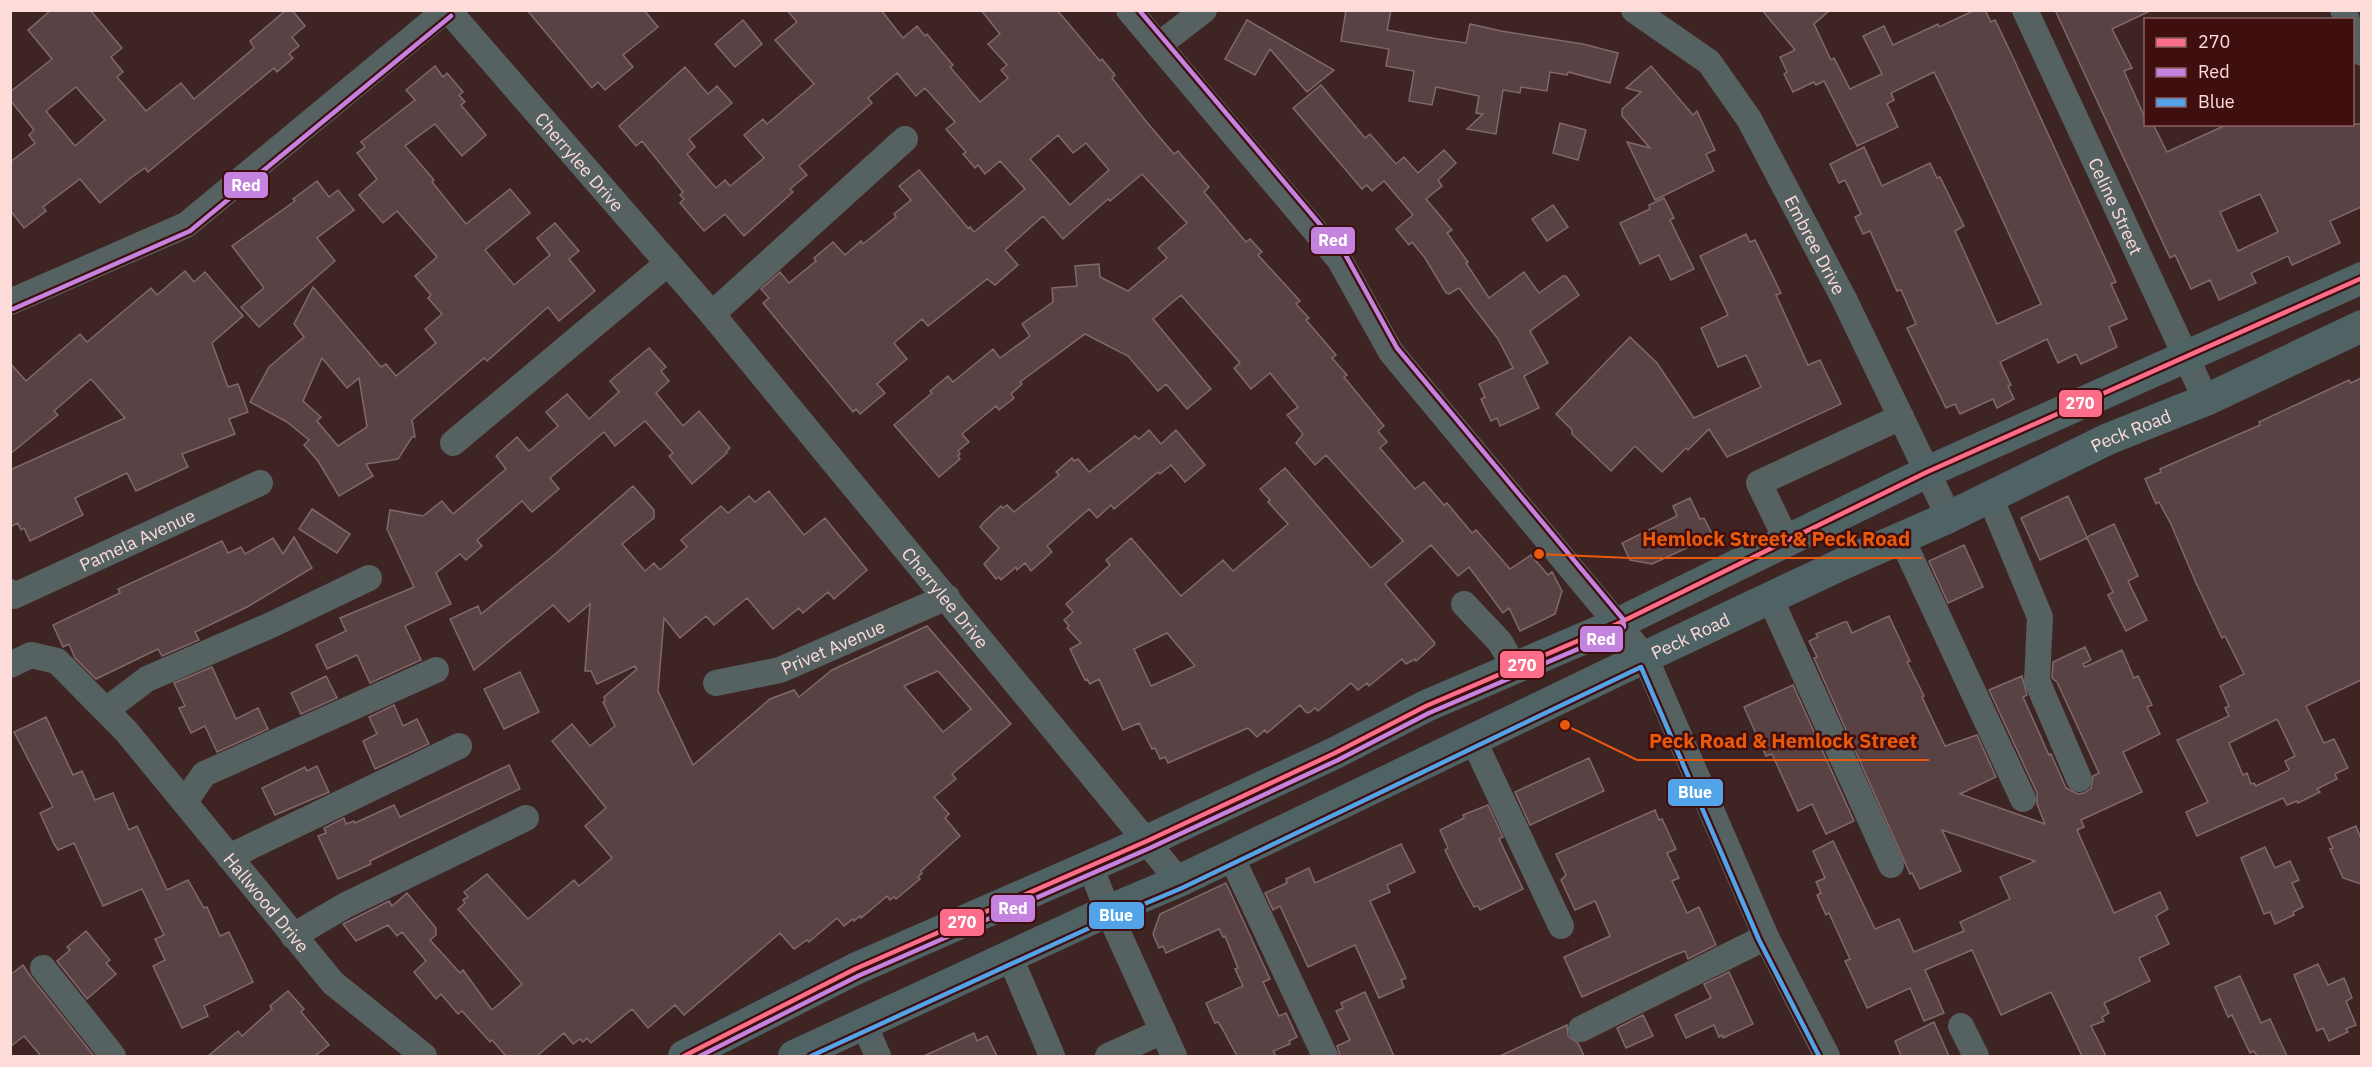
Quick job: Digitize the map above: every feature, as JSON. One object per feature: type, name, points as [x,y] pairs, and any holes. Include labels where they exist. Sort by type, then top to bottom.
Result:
[{"type":"main road","points":[[684,1056],[855,969],[1147,841],[1335,753],[1426,706],[1617,624],[1927,472],[2361,278]]},
{"type":"main road","name":"Peck Road","points":[[794,1056],[1108,911],[1179,881],[1645,657],[1901,537],[1949,517],[2108,438],[2206,400],[2361,326]]},
{"type":"street","name":"Cherrylee Drive","points":[[447,10],[712,314],[1179,881]]},
{"type":"street","points":[[10,302],[186,225],[447,10]]},
{"type":"street","points":[[1129,10],[1339,259],[1391,352],[1645,657],[1766,937],[1827,1056]]},
{"type":"street","points":[[1159,45],[1204,10]]},
{"type":"street","name":"Embree Drive","points":[[1634,10],[1709,62],[1749,119],[1844,299],[1949,517]]},
{"type":"street","name":"Celine Street","points":[[2025,10],[2206,400]]},
{"type":"street","points":[[2354,37],[2361,53]]},
{"type":"street","points":[[712,314],[905,140]]},
{"type":"street","points":[[453,443],[668,263]]},
{"type":"street","points":[[1787,541],[1759,483],[1901,417]]},
{"type":"street","name":"Pamela Avenue","points":[[12,594],[260,483]]},
{"type":"street","points":[[1990,497],[2040,617],[2037,681],[2079,779]]},
{"type":"street","points":[[1901,537],[2023,799]]},
{"type":"street","points":[[106,710],[147,679],[271,625],[369,578]]},
{"type":"street","name":"Privet Avenue","points":[[716,683],[780,670],[947,597]]},
{"type":"street","points":[[1770,598],[1891,865]]},
{"type":"street","points":[[1464,604],[1500,642],[1515,668]]},
{"type":"street","name":"Hallwood Drive","points":[[10,665],[31,655],[57,661],[126,731],[333,983],[424,1056]]},
{"type":"street","points":[[185,802],[204,774],[436,670]]},
{"type":"street","points":[[1473,739],[1561,926]]},
{"type":"street","points":[[229,856],[459,746]]},
{"type":"street","points":[[293,936],[346,905],[526,818]]},
{"type":"street","points":[[1231,856],[1325,1056]]},
{"type":"street","points":[[1089,866],[1174,1056]]},
{"type":"street","points":[[1581,1029],[1766,937]]},
{"type":"street","points":[[1010,957],[1052,1056]]},
{"type":"street","points":[[43,968],[113,1056]]},
{"type":"street","points":[[864,1024],[878,1056]]},
{"type":"street","points":[[1961,1026],[1976,1056]]},
{"type":"street","points":[[1108,1056],[1162,1030]]},
{"type":"building","points":[[51,10],[90,10],[122,48],[111,57],[123,72],[117,77],[146,111],[181,83],[194,99],[254,48],[250,41],[286,10],[292,10],[305,26],[292,37],[299,46],[289,54],[293,58],[277,72],[274,68],[148,172],[145,168],[100,203],[80,179],[43,207],[46,211],[24,228],[10,210],[10,162],[35,143],[29,135],[34,130],[10,100],[10,92],[52,59],[28,30]],"holes":[[[76,87],[105,120],[75,146],[46,111]]]},
{"type":"building","points":[[527,10],[644,10],[658,27],[623,55],[633,67],[605,90],[598,82],[592,88]]},
{"type":"building","points":[[787,10],[881,10],[903,38],[917,26],[925,36],[927,34],[953,65],[950,67],[980,102],[1008,78],[1001,70],[1007,65],[988,44],[1000,34],[981,10],[1057,10],[1100,61],[1102,59],[1115,75],[1112,78],[1174,154],[1178,151],[1209,187],[1204,192],[1246,242],[1250,239],[1262,252],[1258,255],[1300,301],[1296,304],[1309,318],[1306,320],[1336,355],[1332,358],[1347,375],[1344,377],[1384,426],[1378,431],[1387,442],[1380,448],[1415,489],[1424,482],[1444,505],[1447,503],[1472,533],[1476,530],[1510,569],[1531,555],[1548,575],[1552,572],[1562,591],[1555,614],[1520,631],[1509,608],[1503,613],[1469,567],[1458,576],[1431,545],[1385,584],[1435,643],[1416,661],[1415,659],[1406,664],[1402,659],[1369,686],[1367,683],[1358,690],[1351,683],[1318,711],[1315,708],[1309,713],[1306,712],[1300,705],[1267,733],[1265,730],[1257,737],[1248,728],[1168,763],[1165,757],[1160,759],[1155,748],[1152,749],[1139,723],[1123,730],[1099,679],[1090,684],[1087,679],[1085,680],[1070,649],[1081,643],[1067,628],[1069,626],[1064,620],[1073,612],[1066,604],[1110,565],[1106,560],[1131,538],[1181,596],[1223,560],[1233,571],[1288,524],[1268,502],[1270,500],[1260,489],[1285,468],[1371,568],[1403,541],[1326,455],[1315,465],[1296,443],[1303,434],[1287,415],[1298,407],[1270,373],[1251,389],[1234,368],[1240,363],[1181,295],[1153,319],[1211,389],[1187,409],[1166,384],[1158,391],[1128,356],[1085,334],[1020,382],[1022,384],[1011,394],[1014,398],[999,410],[996,406],[962,434],[969,442],[958,451],[960,459],[939,477],[894,425],[932,393],[930,391],[948,376],[953,382],[993,349],[1000,358],[1030,336],[1022,324],[1053,302],[1052,288],[1077,286],[1075,266],[1099,264],[1100,277],[1128,291],[1167,258],[1158,248],[1187,223],[1142,174],[1110,201],[1108,199],[1063,239],[1043,216],[1005,250],[1018,265],[995,285],[987,279],[928,326],[922,319],[894,343],[907,359],[877,384],[885,393],[860,414],[856,409],[853,412],[763,303],[769,298],[761,289],[780,272],[789,283],[816,261],[814,258],[833,242],[845,255],[861,241],[863,244],[896,217],[894,214],[911,200],[899,186],[919,170],[968,228],[970,227],[974,232],[1025,189],[1000,161],[985,174],[978,165],[975,168],[963,154],[966,152],[946,129],[955,122],[925,88],[916,96],[897,73],[868,98],[872,103],[799,166],[807,175],[790,189],[793,192],[744,236],[725,214],[704,231],[680,203],[684,199],[680,195],[683,192],[642,141],[636,146],[619,126],[685,67],[708,94],[717,86],[732,103],[689,139],[695,147],[687,154],[716,188],[725,180],[730,186],[764,158],[744,135],[763,119],[767,124],[814,84],[775,40],[797,22]],"holes":[[[1058,135],[1073,153],[1086,143],[1109,170],[1070,205],[1030,159]],[[1167,633],[1195,666],[1151,686],[1134,649]]]},
{"type":"building","points":[[1346,10],[1391,10],[1387,30],[1438,39],[1466,43],[1470,24],[1583,44],[1618,53],[1610,83],[1568,72],[1567,75],[1550,72],[1547,91],[1521,87],[1520,93],[1503,90],[1496,134],[1467,129],[1483,114],[1476,113],[1479,96],[1436,87],[1432,105],[1409,101],[1414,71],[1386,66],[1389,49],[1341,41]]},
{"type":"building","points":[[1762,10],[1830,10],[1814,24],[1831,60],[1834,58],[1850,89],[1882,74],[1863,36],[1884,26],[1893,45],[1938,24],[1939,27],[1975,10],[1985,10],[1991,22],[1995,20],[2010,51],[2116,282],[2111,284],[2127,319],[2109,327],[2117,347],[2081,364],[2076,354],[2058,363],[2047,339],[2000,362],[2011,385],[2008,386],[2014,399],[1997,408],[1993,399],[1960,414],[1955,404],[1946,408],[1907,328],[1916,324],[1901,290],[1897,291],[1870,231],[1863,234],[1855,217],[1861,214],[1845,180],[1839,183],[1830,164],[1864,147],[1882,186],[1930,163],[1937,178],[1940,177],[1964,226],[1955,231],[1997,324],[2041,304],[1950,105],[1934,72],[1891,93],[1894,100],[1887,104],[1898,127],[1857,146],[1824,81],[1816,85],[1814,82],[1793,92],[1784,74],[1787,72],[1780,57],[1795,50]]},
{"type":"building","points":[[2055,10],[2152,10],[2112,29],[2132,68],[2124,71],[2144,116],[2144,126],[2154,126],[2167,152],[2224,126],[2354,126],[2354,124],[2361,124],[2361,207],[2330,221],[2340,243],[2292,265],[2288,256],[2251,273],[2256,283],[2219,300],[2210,280],[2191,289],[2175,255],[2170,258]],"holes":[[[2260,194],[2278,232],[2238,251],[2220,212]]]},
{"type":"building","points":[[743,20],[762,44],[735,67],[715,44]]},
{"type":"building","points":[[1247,20],[1334,70],[1307,92],[1270,49],[1255,75],[1225,59]]},
{"type":"building","points":[[435,66],[443,77],[447,73],[463,92],[459,95],[465,102],[461,105],[486,135],[462,156],[435,124],[405,146],[434,180],[432,182],[466,224],[510,189],[530,213],[485,250],[514,285],[550,255],[537,238],[555,223],[579,251],[569,259],[595,291],[559,321],[548,307],[487,361],[484,358],[412,420],[415,437],[412,437],[398,459],[366,464],[373,476],[339,496],[318,461],[304,445],[309,440],[287,422],[250,402],[269,367],[304,337],[294,324],[313,287],[381,367],[386,364],[396,376],[436,343],[425,329],[442,314],[428,298],[431,295],[415,276],[437,257],[397,211],[383,223],[359,195],[377,179],[357,153],[365,147],[361,142],[415,100],[406,90]],"holes":[[[322,358],[347,388],[359,378],[367,427],[338,446],[317,421],[321,417],[303,401]]]},
{"type":"building","points":[[1651,66],[1693,115],[1697,111],[1715,150],[1706,154],[1714,171],[1655,200],[1627,142],[1650,148],[1622,116],[1622,109],[1641,92],[1626,88]]},
{"type":"building","points":[[1321,85],[1365,138],[1370,134],[1396,164],[1404,157],[1418,173],[1444,150],[1456,163],[1438,180],[1442,186],[1426,199],[1452,230],[1447,233],[1468,262],[1466,263],[1489,298],[1524,272],[1539,293],[1566,276],[1579,295],[1530,331],[1548,363],[1524,376],[1539,408],[1500,426],[1497,418],[1491,421],[1481,399],[1485,397],[1479,384],[1513,368],[1498,339],[1459,288],[1449,294],[1446,293],[1425,258],[1412,242],[1409,245],[1396,229],[1413,215],[1384,181],[1372,191],[1367,185],[1362,189],[1293,108]]},
{"type":"building","points":[[1560,123],[1586,130],[1578,160],[1553,153]]},
{"type":"building","points":[[317,181],[329,197],[338,190],[354,210],[317,238],[335,261],[259,327],[241,307],[264,288],[232,246],[295,201],[293,199]]},
{"type":"building","points":[[1664,198],[1674,218],[1670,220],[1694,269],[1671,280],[1659,255],[1640,264],[1620,223],[1650,209],[1649,205]]},
{"type":"building","points":[[1553,205],[1568,227],[1547,241],[1532,219]]},
{"type":"building","points":[[1746,234],[1750,242],[1755,240],[1781,293],[1776,295],[1808,365],[1820,360],[1841,404],[1727,457],[1709,429],[1662,472],[1635,446],[1611,471],[1572,434],[1572,430],[1556,414],[1630,337],[1657,363],[1694,418],[1761,387],[1746,355],[1718,367],[1701,328],[1728,315],[1700,256]]},
{"type":"building","points":[[185,271],[194,282],[205,272],[243,316],[212,343],[228,387],[238,384],[248,412],[229,419],[235,434],[182,454],[188,467],[136,491],[127,473],[75,498],[83,515],[30,541],[24,528],[21,530],[18,523],[10,527],[10,470],[125,418],[91,379],[54,411],[58,415],[10,454],[10,363],[26,381],[80,334],[87,342],[151,288],[157,295]]},
{"type":"building","points":[[649,348],[666,367],[661,371],[669,381],[656,393],[683,426],[699,411],[730,448],[727,453],[692,484],[669,456],[673,453],[645,421],[615,446],[604,432],[550,478],[559,489],[532,512],[522,501],[477,540],[482,546],[466,560],[460,554],[436,573],[451,604],[405,626],[421,660],[370,683],[357,655],[327,669],[316,645],[346,631],[340,618],[414,587],[387,529],[390,510],[423,516],[442,501],[453,514],[506,469],[496,456],[517,437],[529,451],[558,426],[546,412],[567,394],[589,419],[619,392],[610,381]]},
{"type":"building","points":[[2361,378],[2361,680],[2306,706],[2324,743],[2334,739],[2348,768],[2335,774],[2337,779],[2317,789],[2320,792],[2298,803],[2297,801],[2287,805],[2283,798],[2197,836],[2186,812],[2208,802],[2177,740],[2229,716],[2225,708],[2229,706],[2220,686],[2244,674],[2225,636],[2222,638],[2171,524],[2159,502],[2156,504],[2145,479],[2161,472],[2160,469],[2260,425],[2259,422],[2349,380],[2351,383]],"holes":[[[2277,719],[2295,756],[2285,761],[2289,770],[2256,786],[2254,783],[2251,784],[2247,773],[2243,775],[2229,743]]]},
{"type":"building","points":[[1149,430],[1161,444],[1176,430],[1205,465],[1185,482],[1171,465],[1160,474],[1158,472],[1114,509],[1111,505],[1097,518],[1089,509],[1047,546],[1052,552],[1031,571],[1025,563],[1017,570],[1016,567],[1001,580],[999,577],[996,579],[984,564],[999,548],[980,527],[984,522],[1001,506],[1003,508],[1007,505],[1014,512],[1059,475],[1056,472],[1072,458],[1074,461],[1078,459],[1089,472],[1135,436],[1139,439]]},
{"type":"building","points":[[633,486],[654,510],[654,518],[622,544],[645,571],[654,563],[660,570],[687,547],[681,540],[721,506],[728,513],[749,496],[755,502],[769,491],[804,535],[825,518],[867,570],[834,599],[828,592],[803,613],[799,608],[773,629],[747,598],[714,625],[706,616],[680,638],[664,618],[658,691],[693,765],[770,699],[794,690],[799,697],[832,670],[927,626],[1011,724],[952,774],[956,779],[934,797],[949,814],[945,818],[960,836],[921,871],[918,877],[920,879],[896,899],[894,897],[890,900],[887,896],[861,918],[860,916],[854,921],[853,919],[844,926],[837,918],[809,942],[807,940],[794,949],[780,933],[684,1015],[675,1005],[648,1028],[632,1009],[591,1043],[587,1038],[583,1042],[580,1039],[573,1044],[564,1033],[537,1056],[506,1056],[462,1011],[458,1014],[441,994],[436,999],[414,972],[426,961],[402,932],[397,936],[388,925],[356,941],[343,924],[389,901],[392,906],[407,893],[436,928],[436,935],[430,940],[460,973],[463,970],[492,1010],[522,984],[458,909],[465,903],[463,900],[468,897],[464,892],[487,874],[528,919],[574,880],[579,886],[612,858],[585,826],[606,808],[552,741],[572,724],[590,746],[615,726],[603,702],[604,697],[637,669],[635,666],[597,684],[591,671],[585,671],[590,604],[569,622],[553,605],[474,670],[450,619],[478,606],[481,614],[554,555]],"holes":[[[938,671],[971,709],[943,732],[904,686]]]},
{"type":"building","points":[[2068,496],[2087,537],[2114,524],[2138,576],[2128,581],[2147,620],[2126,631],[2108,595],[2113,592],[2087,538],[2040,560],[2021,518]]},
{"type":"building","points":[[1690,498],[1700,519],[1704,518],[1713,536],[1652,564],[1630,560],[1622,543],[1677,516],[1673,506]]},
{"type":"building","points":[[312,509],[350,534],[337,553],[299,529]]},
{"type":"building","points":[[294,537],[312,568],[247,607],[195,632],[199,640],[162,656],[158,649],[96,679],[75,658],[69,644],[63,647],[53,625],[120,593],[118,589],[222,541],[228,553],[241,547],[245,554],[273,538],[283,554]]},
{"type":"building","points":[[1964,545],[1983,587],[1948,603],[1929,561]]},
{"type":"building","points":[[1889,616],[1945,746],[1977,735],[1996,777],[1960,794],[2045,824],[2037,804],[2037,793],[1989,690],[2022,676],[2027,695],[2023,697],[2049,755],[2051,754],[2066,788],[2078,794],[2091,788],[2093,776],[2099,773],[2057,682],[2052,678],[2053,662],[2085,647],[2091,660],[2083,664],[2085,667],[2122,650],[2134,678],[2138,676],[2152,705],[2147,707],[2160,734],[2123,752],[2142,792],[2081,820],[2084,827],[2077,830],[2114,913],[2160,892],[2168,909],[2156,916],[2169,944],[2139,958],[2150,981],[2104,1003],[2109,1013],[2102,1017],[2104,1021],[2091,1026],[2106,1056],[2082,1056],[2051,992],[2001,1015],[1972,950],[1925,970],[1944,1013],[1924,1021],[1910,988],[1867,1008],[1845,961],[1850,959],[1829,913],[1826,915],[1817,895],[1821,893],[1816,882],[1825,878],[1813,851],[1833,841],[1875,929],[1899,919],[1914,952],[1964,931],[1960,922],[2010,899],[2000,877],[2035,861],[1942,830],[1961,871],[1920,889],[1912,873],[1910,874],[1814,658],[1817,657],[1809,641],[1818,637],[1816,634],[1844,622],[1847,622],[1852,633]]},
{"type":"building","points":[[212,667],[236,719],[258,708],[268,729],[217,752],[205,726],[191,733],[179,708],[185,706],[174,683]]},
{"type":"building","points":[[520,672],[539,712],[504,729],[484,689]]},
{"type":"building","points":[[326,676],[337,698],[301,714],[291,693]]},
{"type":"building","points":[[1793,685],[1854,821],[1826,834],[1812,804],[1798,811],[1772,754],[1766,756],[1744,707]]},
{"type":"building","points":[[394,705],[403,726],[417,719],[429,744],[375,769],[363,741],[377,734],[369,717]]},
{"type":"building","points":[[46,717],[73,775],[82,771],[95,800],[113,793],[129,830],[137,826],[167,890],[188,880],[204,908],[207,907],[220,936],[229,932],[253,982],[204,1006],[208,1016],[182,1028],[153,966],[165,960],[155,939],[164,935],[142,889],[103,906],[74,843],[58,850],[54,844],[40,813],[53,807],[14,732]]},
{"type":"building","points":[[1589,758],[1604,791],[1530,825],[1515,792]]},
{"type":"building","points":[[509,765],[520,789],[370,861],[371,864],[338,879],[318,836],[326,833],[324,828],[344,818],[346,824],[354,821],[355,823],[394,805],[400,817]]},
{"type":"building","points":[[317,766],[329,792],[275,815],[262,788],[305,767],[307,771]]},
{"type":"building","points":[[1488,805],[1503,837],[1499,839],[1523,889],[1480,910],[1478,906],[1474,907],[1462,885],[1445,850],[1448,848],[1440,830],[1464,818],[1463,815]]},
{"type":"building","points":[[1655,810],[1659,820],[1662,819],[1676,849],[1667,853],[1679,878],[1672,881],[1687,913],[1699,907],[1716,945],[1688,959],[1685,951],[1672,956],[1582,997],[1564,957],[1610,936],[1595,901],[1575,910],[1561,880],[1566,875],[1556,854]]},
{"type":"building","points":[[2356,826],[2361,839],[2361,884],[2343,878],[2330,849],[2333,848],[2328,838]]},
{"type":"building","points":[[1401,844],[1415,872],[1387,885],[1390,892],[1370,901],[1406,978],[1401,980],[1404,987],[1379,998],[1355,945],[1308,967],[1280,906],[1273,910],[1265,893],[1287,883],[1286,879],[1309,868],[1315,883]]},
{"type":"building","points":[[2265,847],[2275,868],[2290,861],[2299,880],[2292,883],[2303,907],[2293,912],[2294,915],[2275,924],[2270,912],[2264,914],[2241,858]]},
{"type":"building","points":[[1226,883],[1270,979],[1263,982],[1279,1016],[1286,1013],[1297,1037],[1289,1041],[1290,1044],[1273,1051],[1276,1056],[1237,1056],[1218,1022],[1215,1023],[1206,1003],[1243,986],[1225,936],[1223,937],[1219,929],[1166,953],[1163,946],[1159,948],[1153,934],[1160,914]]},
{"type":"building","points":[[86,931],[110,960],[106,963],[116,974],[87,999],[57,961],[70,950],[67,947]]},
{"type":"building","points":[[2318,964],[2328,985],[2344,978],[2352,998],[2346,1001],[2356,1025],[2346,1029],[2348,1032],[2329,1041],[2323,1028],[2317,1031],[2294,975]]},
{"type":"building","points":[[23,965],[94,1056],[41,1056],[24,1036],[10,1047],[10,975]]},
{"type":"building","points":[[1729,972],[1753,1024],[1723,1038],[1722,1035],[1719,1037],[1714,1025],[1686,1038],[1675,1015],[1711,998],[1704,984]]},
{"type":"building","points":[[2240,976],[2261,1023],[2270,1019],[2287,1056],[2257,1056],[2254,1051],[2250,1053],[2232,1015],[2228,1017],[2215,987]]},
{"type":"building","points":[[288,991],[304,1009],[301,1012],[329,1045],[315,1056],[208,1056],[238,1031],[242,1036],[272,1009],[270,1006]]},
{"type":"building","points":[[1365,992],[1394,1056],[1340,1056],[1337,1046],[1350,1040],[1336,1011],[1343,1008],[1341,1003]]},
{"type":"building","points":[[1643,1015],[1653,1036],[1626,1048],[1617,1028]]},
{"type":"building","points":[[1934,1022],[1949,1056],[1901,1056],[1895,1041]]},
{"type":"building","points":[[1567,1025],[1568,1036],[1578,1043],[1584,1056],[1500,1056]]},
{"type":"building","points":[[974,1033],[977,1041],[987,1036],[997,1056],[924,1056]]},
{"type":"transit line","name":"Red","points":[[700,1056],[858,976],[1150,848],[1338,760],[1429,713],[1620,631],[1624,627],[1623,619],[1397,348],[1345,254],[1139,10]]},
{"type":"transit line","name":"Red","points":[[13,309],[190,231],[451,16]]},
{"type":"transit line","name":"270","points":[[684,1056],[855,969],[1147,841],[1335,753],[1426,706],[1617,624],[1927,472],[2362,278]]},
{"type":"transit line","name":"Blue","points":[[811,1056],[1111,918],[1182,888],[1641,667],[1759,940],[1819,1056]]},
{"type":"place","name":"Hemlock Street & Peck Road","points":[[1539,554]]},
{"type":"place","name":"Peck Road & Hemlock Street","points":[[1565,725]]}]
